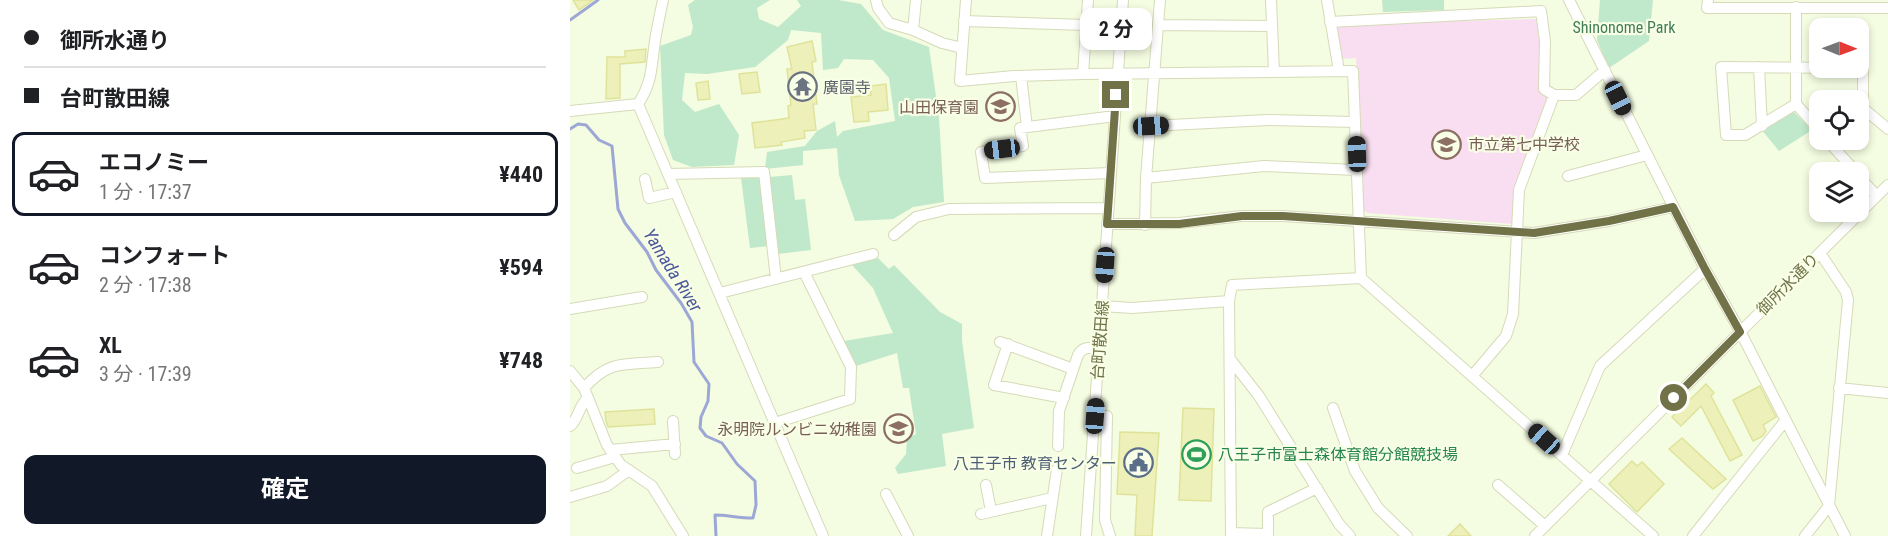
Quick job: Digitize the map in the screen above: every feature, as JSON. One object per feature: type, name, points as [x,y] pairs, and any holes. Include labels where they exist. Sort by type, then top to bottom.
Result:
[{"type":"street","points":[[638,104],[648,89],[663,0]]},
{"type":"street","points":[[876,0],[878,8],[889,23],[962,48]]},
{"type":"street","points":[[913,30],[916,0]]},
{"type":"street","points":[[966,0],[960,81],[1083,74],[1353,71],[1361,278]]},
{"type":"street","points":[[1083,74],[1088,0]]},
{"type":"street","name":"台町散田線","points":[[1086,536],[1123,0]]},
{"type":"street","points":[[1145,225],[1146,178],[1160,0]]},
{"type":"street","points":[[1271,0],[1274,72]]},
{"type":"street","points":[[1327,0],[1339,71]]},
{"type":"street","points":[[1569,0],[1673,207],[1845,536]]},
{"type":"street","points":[[1708,4],[1761,4],[1796,7],[1810,4],[1861,4],[1888,8]]},
{"type":"street","points":[[1796,7],[1796,104],[1809,119]]},
{"type":"street","points":[[1330,22],[1541,11],[1545,40],[1544,89],[1554,94],[1576,94],[1605,70]]},
{"type":"street","points":[[964,21],[1086,25]]},
{"type":"street","points":[[1158,25],[1272,26]]},
{"type":"street","points":[[1796,104],[1745,135],[1726,135],[1721,67],[1863,68],[1863,108],[1888,129]]},
{"type":"street","points":[[1759,67],[1762,126]]},
{"type":"street","points":[[1021,76],[1027,127]]},
{"type":"street","points":[[1473,375],[1506,336],[1513,314],[1519,190],[1554,94]]},
{"type":"street","points":[[570,111],[638,104]]},
{"type":"street","points":[[638,104],[823,536]]},
{"type":"street","points":[[1110,173],[985,178],[981,152],[1023,146],[1020,128],[1114,116]]},
{"type":"street","points":[[1151,126],[1268,120],[1355,122]]},
{"type":"street","points":[[1836,150],[1846,162]]},
{"type":"street","points":[[1568,176],[1647,155]]},
{"type":"street","points":[[1146,178],[1264,166],[1357,170]]},
{"type":"street","points":[[668,174],[764,172],[777,279]]},
{"type":"street","points":[[645,179],[649,198],[676,192]]},
{"type":"street","name":"御所水通り","points":[[1535,536],[1888,184]]},
{"type":"street","points":[[1869,188],[1876,196]]},
{"type":"street","points":[[1107,224],[1179,224],[1242,216],[1283,216],[1534,233],[1609,221],[1673,207]]},
{"type":"street","points":[[894,235],[916,217],[949,209],[1108,208]]},
{"type":"street","points":[[1805,536],[1829,506],[1848,300],[1846,292],[1820,253]]},
{"type":"street","points":[[720,293],[873,254]]},
{"type":"street","points":[[1562,455],[1600,366],[1705,269]]},
{"type":"street","points":[[775,423],[850,399],[851,367],[804,272]]},
{"type":"street","points":[[1317,488],[1268,512],[1268,534],[1231,535],[1229,301],[1232,285],[1361,278],[1653,536]]},
{"type":"street","points":[[570,309],[642,297]]},
{"type":"street","points":[[1102,306],[1132,308],[1229,301]]},
{"type":"street","points":[[1064,398],[994,385],[1004,343],[1073,369]]},
{"type":"street","points":[[1058,446],[1059,411],[1073,369],[1081,350],[1099,348]]},
{"type":"street","points":[[1230,359],[1259,396],[1339,524],[1350,536]]},
{"type":"street","points":[[570,426],[596,374],[613,366],[658,362]]},
{"type":"street","points":[[570,371],[586,393],[613,453],[621,465],[652,486],[683,536]]},
{"type":"street","points":[[1839,388],[1888,393]]},
{"type":"street","points":[[1333,408],[1355,471],[1378,508],[1407,536]]},
{"type":"street","points":[[1095,416],[1107,416],[1105,520],[1110,536]]},
{"type":"street","points":[[577,468],[613,453],[675,449],[673,421]]},
{"type":"street","points":[[1693,536],[1785,421]]},
{"type":"street","points":[[1047,536],[1057,469]]},
{"type":"street","points":[[570,497],[607,486],[629,470]]},
{"type":"street","points":[[986,485],[986,513],[1052,498]]},
{"type":"street","points":[[1498,485],[1545,526]]},
{"type":"street","points":[[886,494],[908,536]]},
{"type":"shaded area","name":"市立第七中学校","points":[[1538,19],[1542,89],[1552,99],[1512,224],[1368,213],[1363,210],[1356,58],[1340,59],[1336,27],[1339,24]]},
{"type":"green space","points":[[695,0],[770,0],[757,8],[759,19],[778,27],[801,6],[797,0],[838,0],[861,4],[883,30],[929,47],[939,118],[944,202],[913,207],[893,219],[855,221],[839,175],[837,148],[803,151],[803,165],[765,169],[767,152],[805,146],[817,131],[835,121],[837,137],[843,131],[895,121],[889,78],[873,60],[844,59],[838,68],[823,70],[821,33],[791,30],[788,40],[755,67],[707,74],[685,73],[682,100],[695,112],[719,104],[739,135],[734,165],[692,167],[673,160],[664,135],[660,46],[691,35],[693,27],[688,5]]},
{"type":"green space","points":[[1382,0],[1444,0],[1444,10],[1383,12]]},
{"type":"green space","name":"Shinonome Park","points":[[1600,0],[1653,0],[1649,41],[1609,68],[1597,40]]},
{"type":"green space","points":[[1793,111],[1809,127],[1809,132],[1779,151],[1761,129]]},
{"type":"green space","points":[[761,175],[769,246],[750,248],[741,178]]},
{"type":"green space","points":[[792,175],[795,200],[805,199],[811,250],[778,254],[769,177]]},
{"type":"green space","points":[[878,258],[889,269],[894,265],[940,312],[962,324],[962,341],[974,428],[942,434],[946,466],[898,474],[895,468],[906,454],[907,438],[916,434],[909,388],[903,388],[897,353],[856,366],[844,341],[893,333],[873,288],[852,265]]},
{"type":"building","points":[[573,0],[593,0],[579,10]]},
{"type":"building","points":[[812,41],[816,61],[812,62],[817,104],[813,104],[816,130],[804,131],[805,138],[781,142],[782,145],[755,148],[752,123],[789,118],[788,106],[791,105],[787,69],[792,69],[787,47]]},
{"type":"building","points":[[646,49],[645,62],[620,64],[620,98],[606,99],[607,57],[625,57],[625,51]]},
{"type":"building","points":[[757,72],[760,92],[742,94],[739,74]]},
{"type":"building","points":[[708,81],[710,99],[698,100],[696,83]]},
{"type":"building","points":[[886,84],[888,110],[868,112],[869,121],[854,122],[851,97],[871,95],[870,86]]},
{"type":"building","points":[[1706,384],[1714,393],[1711,396],[1742,455],[1730,461],[1701,406],[1681,426],[1672,417]]},
{"type":"building","points":[[1760,386],[1776,417],[1763,425],[1766,431],[1763,436],[1753,441],[1733,400]]},
{"type":"building","name":"八王子市富士森体育館分館競技場","points":[[1183,408],[1214,409],[1211,501],[1179,500]]},
{"type":"building","points":[[654,409],[655,424],[608,427],[606,421],[605,412]]},
{"type":"building","name":"八王子市 教育センター","points":[[1120,432],[1159,433],[1152,536],[1135,536],[1137,495],[1117,494]]},
{"type":"building","points":[[1682,438],[1726,479],[1713,489],[1669,449]]},
{"type":"building","points":[[1632,461],[1637,466],[1642,462],[1664,484],[1637,512],[1609,484]]},
{"type":"building","points":[[1460,524],[1471,536],[1448,536]]},
{"type":"waterway","points":[[570,20],[598,0]]},
{"type":"waterway","name":"Yamada River","points":[[570,129],[578,124],[586,125],[599,140],[612,146],[618,209],[625,223],[647,252],[656,270],[692,322],[694,362],[709,384],[708,401],[701,417],[700,428],[706,436],[722,443],[737,464],[755,481],[756,505],[753,518],[715,515],[716,536]]},
{"type":"place","name":"廣園寺","points":[[802,87]]},
{"type":"place","name":"山田保育園","points":[[1000,107]]},
{"type":"place","name":"市立第七中学校","points":[[1447,144]]},
{"type":"place","name":"永明院ルンビニ幼稚園","points":[[898,429]]},
{"type":"place","name":"八王子市富士森体育館分館競技場","points":[[1197,454]]},
{"type":"place","name":"八王子市 教育センター","points":[[1138,463]]},
{"type":"route","points":[[1116,95],[1107,224],[1179,224],[1242,216],[1283,216],[1534,233],[1609,221],[1673,207],[1740,332],[1674,398]]}]
